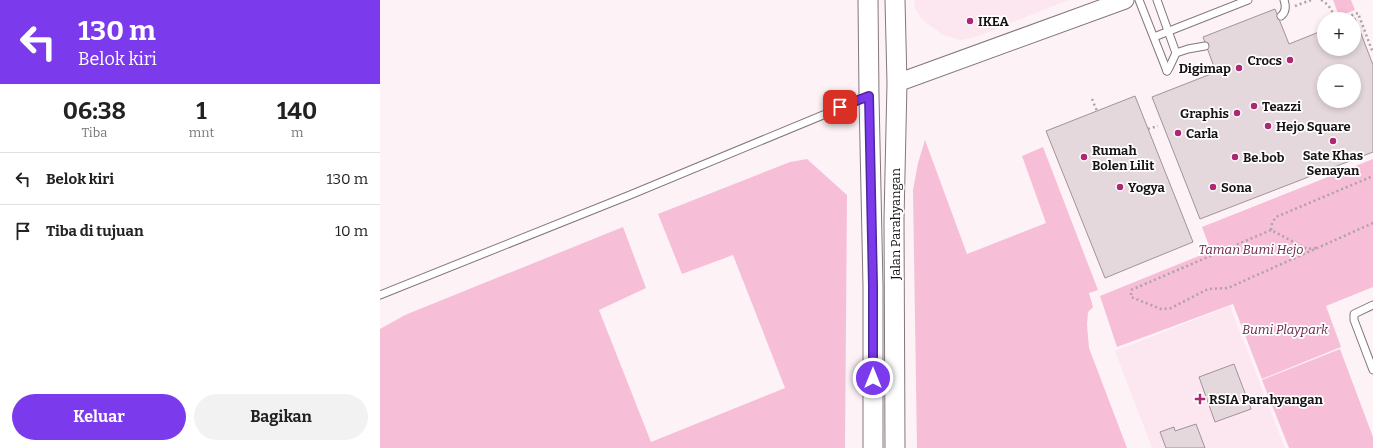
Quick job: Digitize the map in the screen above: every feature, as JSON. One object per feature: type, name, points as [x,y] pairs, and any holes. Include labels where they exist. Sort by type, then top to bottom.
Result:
[{"type":"main road","name":"Jalan Parahyangan","points":[[868,0],[873,286],[873,448]]},
{"type":"main road","name":"Jalan Parahyangan","points":[[895,0],[897,83],[894,219],[895,448]]},
{"type":"street","points":[[897,83],[1126,0]]},
{"type":"lane","points":[[1139,0],[1166,71],[1176,53],[1157,0]]},
{"type":"lane","points":[[1154,37],[1248,0]]},
{"type":"lane","points":[[1281,16],[1284,14],[1285,9],[1284,0]]},
{"type":"lane","points":[[1176,53],[1205,46]]},
{"type":"lane","points":[[380,295],[623,198],[869,96]]},
{"type":"lane","points":[[1373,305],[1354,314],[1354,320],[1373,370]]},
{"type":"path","points":[[1285,9],[1311,0]]},
{"type":"path","points":[[1321,0],[1330,7],[1332,12]]},
{"type":"path","points":[[1361,21],[1373,53]]},
{"type":"path","points":[[1092,99],[1097,111]]},
{"type":"path","points":[[1148,130],[1158,126]]},
{"type":"path","points":[[1271,230],[1272,223],[1276,217],[1373,176]]},
{"type":"path","points":[[1271,230],[1131,290],[1131,297],[1161,309],[1171,308],[1208,290],[1228,288],[1373,223]]},
{"type":"path","points":[[1271,230],[1306,249],[1316,248]]},
{"type":"shaded area","name":"IKEA","points":[[914,0],[1068,0],[976,37],[961,40],[943,35],[929,25],[921,18],[915,8]]},
{"type":"shaded area","name":"RSIA Parahyangan","points":[[1230,306],[1285,448],[1152,448],[1115,351]]},
{"type":"green space","points":[[1333,0],[1351,0],[1355,10],[1350,12],[1338,12]]},
{"type":"green space","points":[[925,140],[967,254],[1046,223],[1022,156],[1043,147],[1098,290],[1089,293],[1093,307],[1088,312],[1087,325],[1089,348],[1127,448],[917,448],[913,190],[918,163]]},
{"type":"green space","points":[[807,159],[847,195],[845,448],[380,448],[380,329],[405,315],[623,227],[646,288],[599,310],[651,442],[785,388],[733,255],[682,274],[658,214],[790,162]]},
{"type":"green space","name":"Taman Bumi Hejo","points":[[1373,159],[1373,287],[1326,306],[1341,347],[1262,379],[1233,304],[1117,347],[1100,296],[1211,251],[1202,227]]},
{"type":"green space","points":[[1340,349],[1373,437],[1373,448],[1289,448],[1262,380]]},
{"type":"building","name":"Hejo Square","points":[[1275,9],[1289,44],[1317,33],[1317,56],[1361,56],[1361,34],[1373,65],[1373,152],[1200,219],[1152,97],[1216,72],[1203,37]]},
{"type":"building","name":"Yogya","points":[[1135,96],[1193,242],[1105,278],[1046,131]]},
{"type":"building","points":[[1234,364],[1251,409],[1215,422],[1199,377]]},
{"type":"building","points":[[1196,424],[1205,448],[1166,448],[1160,432],[1174,427],[1175,431]]},
{"type":"place","name":"IKEA","points":[[970,21]]},
{"type":"place","name":"Crocs","points":[[1290,60]]},
{"type":"place","name":"Digimap","points":[[1239,68]]},
{"type":"place","name":"Teazzi","points":[[1254,106]]},
{"type":"place","name":"Graphis","points":[[1237,113]]},
{"type":"place","name":"Hejo Square","points":[[1268,126]]},
{"type":"place","name":"Carla","points":[[1178,133]]},
{"type":"place","name":"Sate Khas Senayan","points":[[1333,141]]},
{"type":"place","name":"Rumah Bolen Lilit","points":[[1084,157]]},
{"type":"place","name":"Be.bob","points":[[1235,157]]},
{"type":"place","name":"Yogya","points":[[1120,187]]},
{"type":"place","name":"Sona","points":[[1213,187]]},
{"type":"place","name":"RSIA Parahyangan","points":[[1200,399]]},
{"type":"route","points":[[840,107],[869,96],[873,286],[873,378]]},
{"type":"park label","name":"Bumi Playpark","points":[[1285,329]]}]
